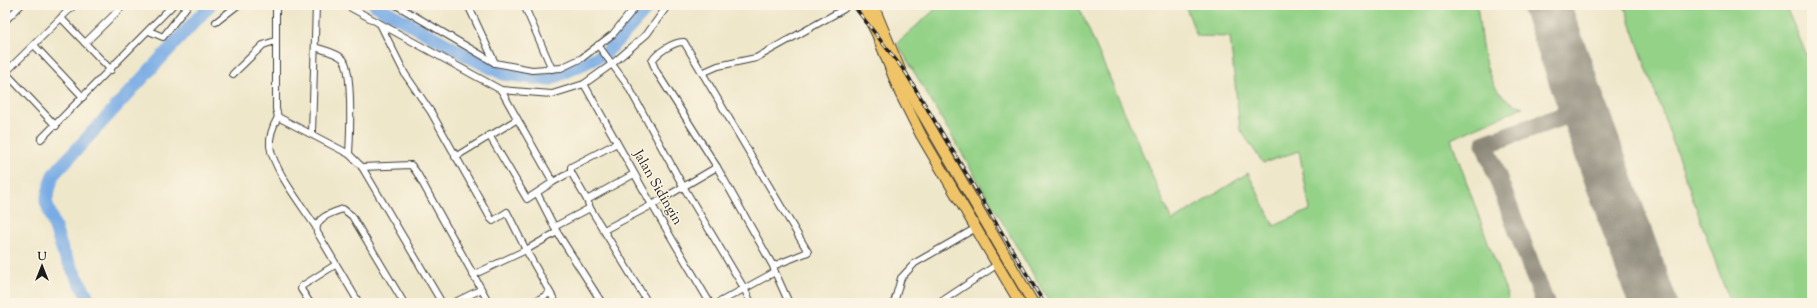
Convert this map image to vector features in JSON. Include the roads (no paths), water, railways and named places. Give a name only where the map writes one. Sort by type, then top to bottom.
[{"type":"highway","points":[[862,5],[904,91],[1033,303]]},
{"type":"highway","points":[[873,5],[921,136],[1020,303]]},
{"type":"street","points":[[5,21],[21,5]]},
{"type":"street","points":[[56,126],[5,72],[74,5]]},
{"type":"street","points":[[85,43],[124,5]]},
{"type":"street","points":[[41,139],[56,126],[173,5]]},
{"type":"street","points":[[149,31],[163,37],[185,7],[176,5]]},
{"type":"street","points":[[216,22],[238,5]]},
{"type":"street","points":[[276,5],[276,109],[278,117],[270,136],[270,147],[275,162],[316,226],[317,232],[360,303]]},
{"type":"street","points":[[312,134],[316,5]]},
{"type":"street","points":[[346,5],[501,90],[552,94],[584,84],[647,34],[668,5]]},
{"type":"street","points":[[396,5],[495,63],[532,70],[561,68],[571,64],[599,46],[613,34],[637,5]]},
{"type":"street","points":[[468,5],[495,63]]},
{"type":"street","points":[[524,5],[552,68]]},
{"type":"street","points":[[702,73],[718,66],[756,58],[844,9]]},
{"type":"street","points":[[61,18],[111,70]]},
{"type":"street","points":[[380,24],[405,74],[431,112],[491,219],[493,221],[507,212],[526,250],[556,303]]},
{"type":"street","points":[[233,74],[263,45],[275,41]]},
{"type":"street","points":[[718,303],[774,269],[808,252],[682,41],[656,55],[652,61],[656,71],[717,167],[774,269],[789,303]]},
{"type":"street","points":[[34,45],[83,97]]},
{"type":"street","points":[[599,46],[628,86],[683,186],[744,288],[751,303]]},
{"type":"street","points":[[315,47],[342,58],[346,67],[350,110],[350,154]]},
{"type":"street","name":"Jalan Sidingin","points":[[584,84],[634,174],[710,303]]},
{"type":"street","points":[[501,90],[516,120],[553,182]]},
{"type":"street","points":[[278,117],[350,154],[362,167],[442,303]]},
{"type":"street","points":[[455,156],[516,120]]},
{"type":"street","points":[[489,136],[527,199],[571,172]]},
{"type":"street","points":[[617,143],[574,165],[570,170],[590,208],[648,303]]},
{"type":"street","points":[[362,167],[411,165],[417,173],[480,290],[489,303]]},
{"type":"street","points":[[604,230],[652,205],[717,167]]},
{"type":"street","points":[[587,200],[634,174]]},
{"type":"street","points":[[537,193],[556,230],[602,303]]},
{"type":"street","points":[[473,275],[526,250],[590,208]]},
{"type":"street","points":[[316,226],[318,221],[333,212],[342,209],[349,212],[404,303]]},
{"type":"street","points":[[894,303],[900,278],[916,263],[976,228]]},
{"type":"street","points":[[939,303],[946,301],[998,264]]},
{"type":"street","points":[[310,303],[301,289],[302,286],[336,265]]},
{"type":"street","points":[[453,303],[480,290]]},
{"type":"street","points":[[532,303],[550,293]]},
{"type":"waterway","points":[[91,303],[63,252],[46,201],[53,175],[210,5]]},
{"type":"waterway","points":[[375,5],[503,74],[549,80],[606,53],[650,5]]},
{"type":"railway","points":[[853,5],[906,73],[1044,303]]}]
